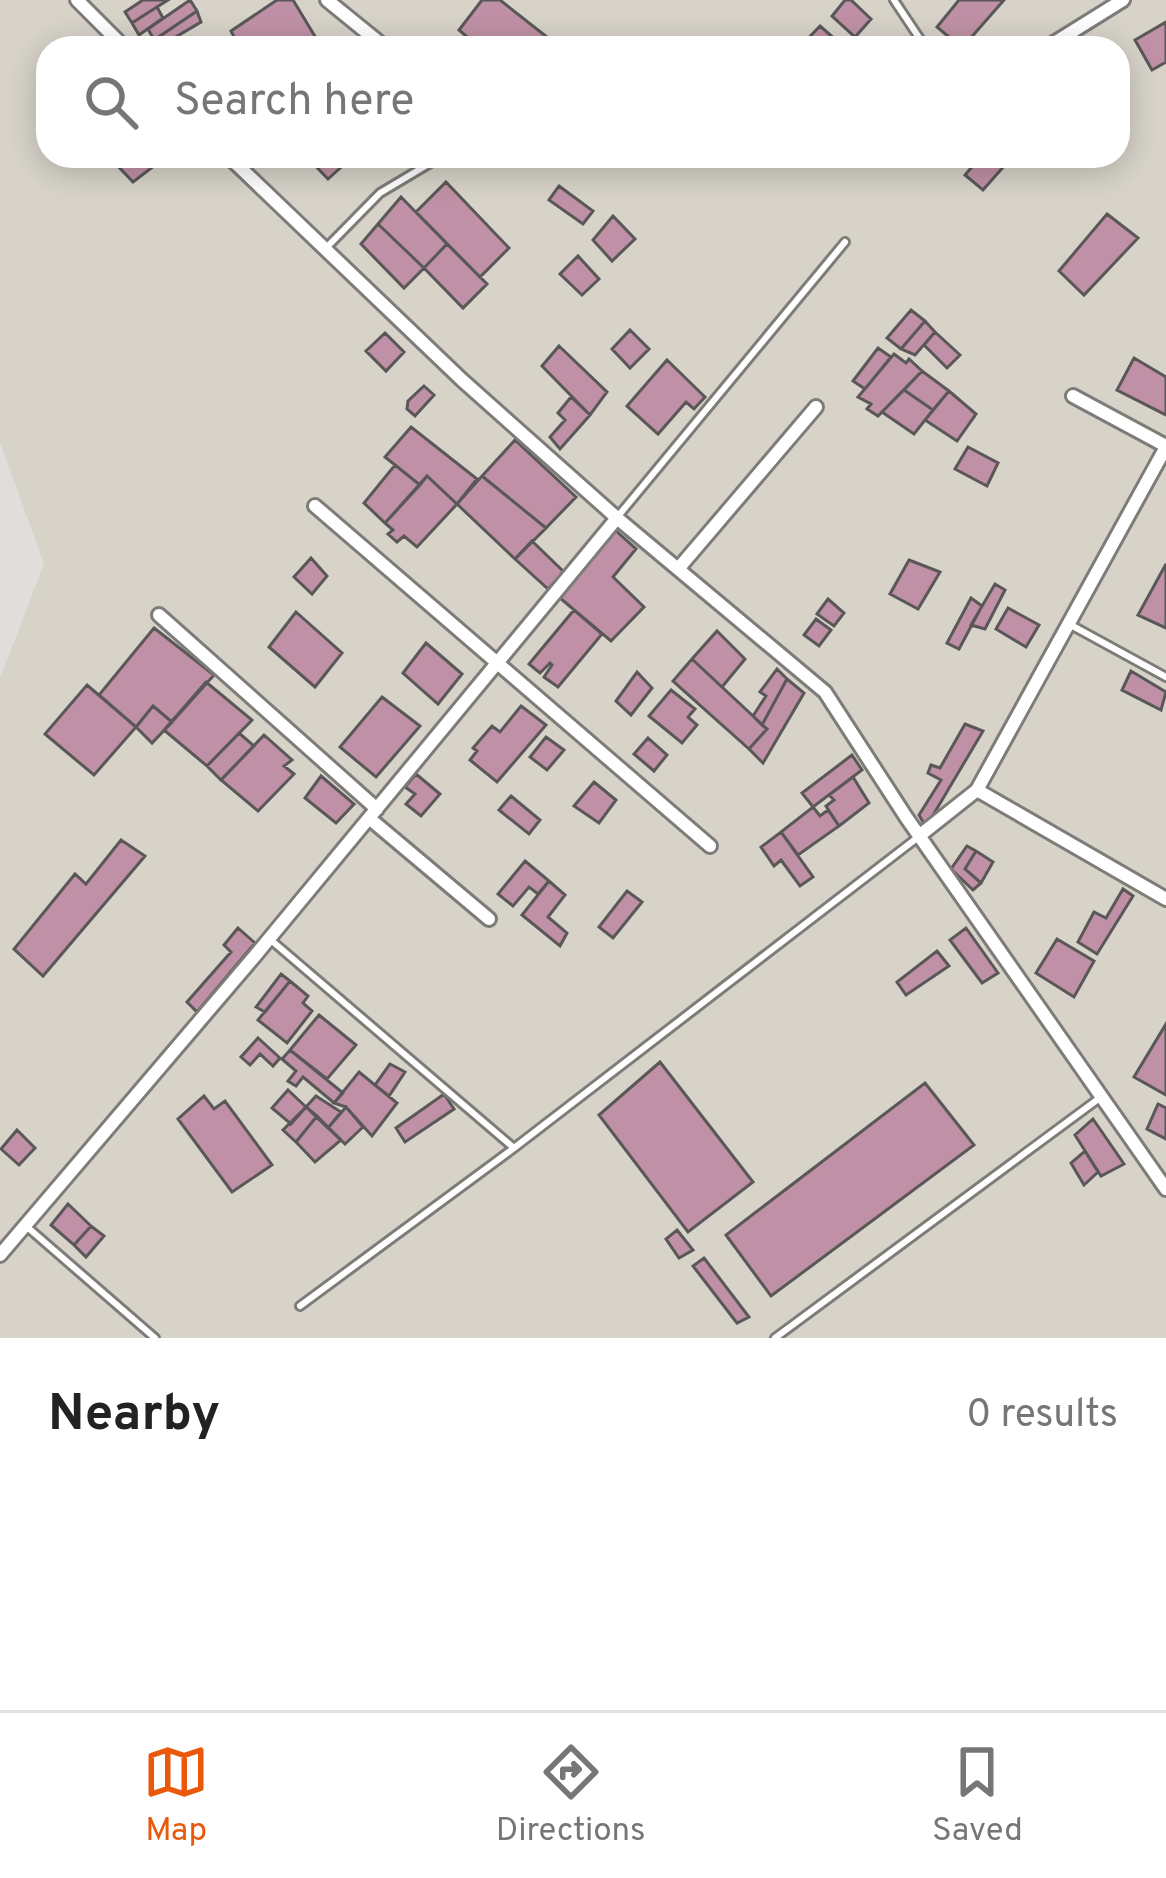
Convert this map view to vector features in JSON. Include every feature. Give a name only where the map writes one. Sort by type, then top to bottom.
[{"type":"street","points":[[77,0],[112,36]]},
{"type":"street","points":[[328,0],[372,36]]},
{"type":"street","points":[[1065,36],[1123,0]]},
{"type":"street","points":[[240,168],[616,518],[825,692],[1166,1189]]},
{"type":"street","points":[[920,836],[977,790],[1166,446],[1072,396]]},
{"type":"street","points":[[678,569],[816,407]]},
{"type":"street","points":[[315,506],[710,846]]},
{"type":"street","points":[[0,1256],[616,518]]},
{"type":"street","points":[[160,615],[489,920]]},
{"type":"street","points":[[977,790],[1166,899]]},
{"type":"lane","points":[[894,0],[918,36]]},
{"type":"lane","points":[[325,250],[380,193],[422,168]]},
{"type":"lane","points":[[616,518],[845,242]]},
{"type":"lane","points":[[1069,624],[1166,677]]},
{"type":"lane","points":[[300,1306],[920,836]]},
{"type":"lane","points":[[269,939],[514,1148]]},
{"type":"lane","points":[[775,1338],[1101,1096]]},
{"type":"lane","points":[[26,1226],[155,1338]]},
{"type":"shaded area","points":[[0,0],[1166,0],[1166,1338],[0,1338],[0,678],[44,564],[0,442]]},
{"type":"building","points":[[143,0],[168,0],[132,23],[125,12]]},
{"type":"building","points":[[190,0],[197,11],[160,36],[152,36],[148,29]]},
{"type":"building","points":[[277,0],[293,0],[315,36],[234,36],[231,31]]},
{"type":"building","points":[[482,0],[500,0],[546,36],[466,36],[459,30]]},
{"type":"building","points":[[845,0],[851,0],[871,19],[854,36],[832,16]]},
{"type":"building","points":[[959,0],[1004,0],[972,36],[948,36],[937,27]]},
{"type":"building","points":[[157,7],[163,18],[139,35],[132,23]]},
{"type":"building","points":[[197,11],[201,22],[177,36],[160,36]]},
{"type":"building","points":[[1166,22],[1166,62],[1152,70],[1135,40]]},
{"type":"building","points":[[820,26],[831,36],[810,36]]},
{"type":"building","points":[[120,168],[151,168],[133,182]]},
{"type":"building","points":[[317,168],[340,168],[328,179]]},
{"type":"building","points":[[971,168],[1002,168],[983,190],[965,175]]},
{"type":"building","points":[[446,182],[509,248],[480,277],[416,212]]},
{"type":"building","points":[[559,186],[593,211],[583,224],[549,200]]},
{"type":"building","points":[[401,197],[447,244],[424,268],[378,224]]},
{"type":"building","points":[[1107,214],[1138,238],[1084,295],[1059,271]]},
{"type":"building","points":[[613,216],[635,239],[612,261],[593,240]]},
{"type":"building","points":[[378,224],[424,268],[404,288],[361,244]]},
{"type":"building","points":[[447,244],[487,284],[463,308],[424,268]]},
{"type":"building","points":[[578,256],[599,279],[582,295],[560,274]]},
{"type":"building","points":[[911,310],[925,321],[901,349],[887,338]]},
{"type":"building","points":[[925,321],[935,332],[915,355],[901,349]]},
{"type":"building","points":[[630,330],[649,349],[630,368],[612,349]]},
{"type":"building","points":[[935,332],[960,355],[947,368],[924,345]]},
{"type":"building","points":[[385,333],[404,352],[386,371],[366,351]]},
{"type":"building","points":[[559,346],[607,392],[590,415],[542,366]]},
{"type":"building","points":[[878,348],[891,357],[865,389],[853,381]]},
{"type":"building","points":[[894,354],[922,371],[878,416],[867,409],[871,404],[858,397]]},
{"type":"building","points":[[1134,358],[1166,377],[1166,415],[1117,390]]},
{"type":"building","points":[[667,360],[705,397],[694,409],[686,402],[658,434],[627,406]]},
{"type":"building","points":[[922,371],[949,391],[933,410],[904,390]]},
{"type":"building","points":[[424,386],[434,395],[415,416],[407,409],[408,401]]},
{"type":"building","points":[[904,390],[933,410],[914,434],[882,412]]},
{"type":"building","points":[[949,391],[976,414],[957,441],[925,420]]},
{"type":"building","points":[[571,397],[590,415],[560,449],[550,437],[565,420],[558,413]]},
{"type":"building","points":[[411,427],[477,479],[457,504],[427,476],[420,485],[385,457]]},
{"type":"building","points":[[515,440],[576,497],[546,528],[482,476]]},
{"type":"building","points":[[968,447],[998,463],[987,486],[955,469]]},
{"type":"building","points":[[395,465],[420,485],[385,523],[364,503]]},
{"type":"building","points":[[427,476],[457,504],[417,547],[404,536],[397,542],[385,523]]},
{"type":"building","points":[[482,476],[546,528],[515,559],[457,504]]},
{"type":"building","points":[[615,530],[636,549],[613,577],[644,607],[611,641],[560,598]]},
{"type":"building","points":[[532,541],[564,572],[548,589],[515,559]]},
{"type":"building","points":[[311,558],[327,576],[312,594],[294,577]]},
{"type":"building","points":[[909,560],[940,572],[918,609],[890,594]]},
{"type":"building","points":[[1166,564],[1166,628],[1138,615]]},
{"type":"building","points":[[995,584],[1005,590],[985,629],[971,625]]},
{"type":"building","points":[[971,598],[982,606],[959,649],[947,643]]},
{"type":"building","points":[[828,599],[844,613],[834,626],[817,614]]},
{"type":"building","points":[[1008,608],[1039,625],[1026,647],[996,629]]},
{"type":"building","points":[[574,610],[602,634],[558,687],[544,677],[550,663],[540,673],[529,664]]},
{"type":"building","points":[[296,612],[342,653],[315,687],[269,647]]},
{"type":"building","points":[[816,619],[831,630],[819,646],[804,635]]},
{"type":"building","points":[[154,628],[214,675],[172,722],[153,706],[136,727],[99,695]]},
{"type":"building","points":[[717,631],[745,659],[722,687],[692,659]]},
{"type":"building","points":[[426,643],[462,674],[438,704],[403,673]]},
{"type":"building","points":[[692,659],[767,729],[749,749],[673,681]]},
{"type":"building","points":[[777,669],[787,679],[762,725],[753,716],[766,696],[760,692]]},
{"type":"building","points":[[1131,671],[1166,692],[1161,710],[1122,690]]},
{"type":"building","points":[[637,672],[652,688],[631,715],[616,701]]},
{"type":"building","points":[[787,679],[804,693],[763,763],[749,749],[767,729],[762,725]]},
{"type":"building","points":[[206,682],[252,720],[207,766],[164,730]]},
{"type":"building","points":[[87,685],[136,727],[94,775],[45,734]]},
{"type":"building","points":[[671,690],[695,709],[688,717],[697,725],[682,743],[649,716]]},
{"type":"building","points":[[382,697],[420,726],[376,777],[340,747]]},
{"type":"building","points":[[153,706],[172,722],[152,743],[136,727]]},
{"type":"building","points":[[521,706],[546,725],[497,782],[470,760],[477,751],[473,748],[492,726],[500,732]]},
{"type":"building","points":[[965,724],[983,731],[926,827],[919,815],[941,780],[928,773],[931,765],[940,768]]},
{"type":"building","points":[[239,733],[254,746],[221,780],[207,766]]},
{"type":"building","points":[[264,735],[292,760],[284,766],[294,774],[258,811],[221,780]]},
{"type":"building","points":[[546,737],[564,750],[547,770],[530,757]]},
{"type":"building","points":[[648,738],[667,755],[654,771],[634,754]]},
{"type":"building","points":[[852,755],[862,770],[813,807],[802,793]]},
{"type":"building","points":[[416,774],[440,794],[421,816],[406,804],[415,794],[405,787]]},
{"type":"building","points":[[321,776],[354,804],[336,823],[305,798]]},
{"type":"building","points":[[853,777],[869,803],[839,826],[826,806],[834,800],[829,795]]},
{"type":"building","points":[[594,782],[616,800],[599,823],[574,806]]},
{"type":"building","points":[[511,796],[540,820],[529,834],[499,810]]},
{"type":"building","points":[[813,807],[820,816],[828,810],[839,826],[798,855],[781,832]]},
{"type":"building","points":[[781,832],[813,877],[800,886],[781,860],[774,866],[761,847]]},
{"type":"building","points":[[121,840],[145,856],[43,976],[14,949],[75,874],[86,884]]},
{"type":"building","points":[[967,846],[976,851],[965,869],[981,883],[973,890],[951,869]]},
{"type":"building","points":[[976,851],[993,862],[981,883],[965,869]]},
{"type":"building","points":[[525,861],[549,881],[538,894],[529,887],[513,906],[498,894]]},
{"type":"building","points":[[549,881],[565,895],[548,917],[567,933],[560,946],[522,915]]},
{"type":"building","points":[[1123,889],[1133,896],[1097,954],[1078,942],[1094,912],[1106,918]]},
{"type":"building","points":[[627,891],[642,902],[613,938],[599,927]]},
{"type":"building","points":[[238,928],[255,943],[197,1012],[187,1002],[231,952],[224,945]]},
{"type":"building","points":[[966,928],[998,973],[982,983],[950,940]]},
{"type":"building","points":[[1057,939],[1094,961],[1074,997],[1036,973]]},
{"type":"building","points":[[937,951],[949,966],[906,995],[897,982]]},
{"type":"building","points":[[281,974],[290,981],[265,1012],[256,1007]]},
{"type":"building","points":[[290,981],[308,996],[303,1003],[312,1011],[287,1043],[258,1020]]},
{"type":"building","points":[[319,1015],[356,1045],[327,1079],[290,1050]]},
{"type":"building","points":[[1166,1024],[1166,1095],[1134,1077]]},
{"type":"building","points":[[258,1038],[280,1058],[273,1066],[260,1054],[250,1065],[241,1057]]},
{"type":"building","points":[[290,1050],[343,1093],[334,1103],[303,1077],[296,1086],[288,1081],[296,1071],[282,1059]]},
{"type":"building","points":[[660,1062],[753,1182],[688,1232],[599,1115]]},
{"type":"building","points":[[390,1064],[405,1072],[389,1096],[375,1085]]},
{"type":"building","points":[[359,1072],[397,1103],[372,1136],[346,1107],[334,1103]]},
{"type":"building","points":[[925,1083],[974,1145],[771,1296],[726,1235]]},
{"type":"building","points":[[288,1090],[306,1107],[291,1124],[272,1108]]},
{"type":"building","points":[[444,1094],[454,1109],[405,1142],[396,1128]]},
{"type":"building","points":[[204,1096],[214,1109],[225,1101],[272,1165],[232,1192],[178,1119]]},
{"type":"building","points":[[316,1096],[341,1112],[328,1128],[306,1107]]},
{"type":"building","points":[[1158,1104],[1166,1108],[1166,1139],[1147,1129]]},
{"type":"building","points":[[306,1107],[317,1116],[296,1142],[283,1130]]},
{"type":"building","points":[[346,1107],[363,1127],[345,1144],[328,1128]]},
{"type":"building","points":[[317,1116],[341,1140],[315,1162],[296,1142]]},
{"type":"building","points":[[1093,1119],[1124,1164],[1101,1176],[1075,1135]]},
{"type":"building","points":[[17,1130],[35,1148],[19,1165],[1,1149]]},
{"type":"building","points":[[1085,1151],[1098,1172],[1084,1185],[1071,1163]]},
{"type":"building","points":[[68,1204],[91,1226],[74,1245],[51,1225]]},
{"type":"building","points":[[91,1226],[104,1236],[86,1257],[74,1245]]},
{"type":"building","points":[[677,1230],[693,1250],[679,1258],[666,1239]]},
{"type":"building","points":[[704,1258],[749,1317],[737,1323],[693,1266]]}]
